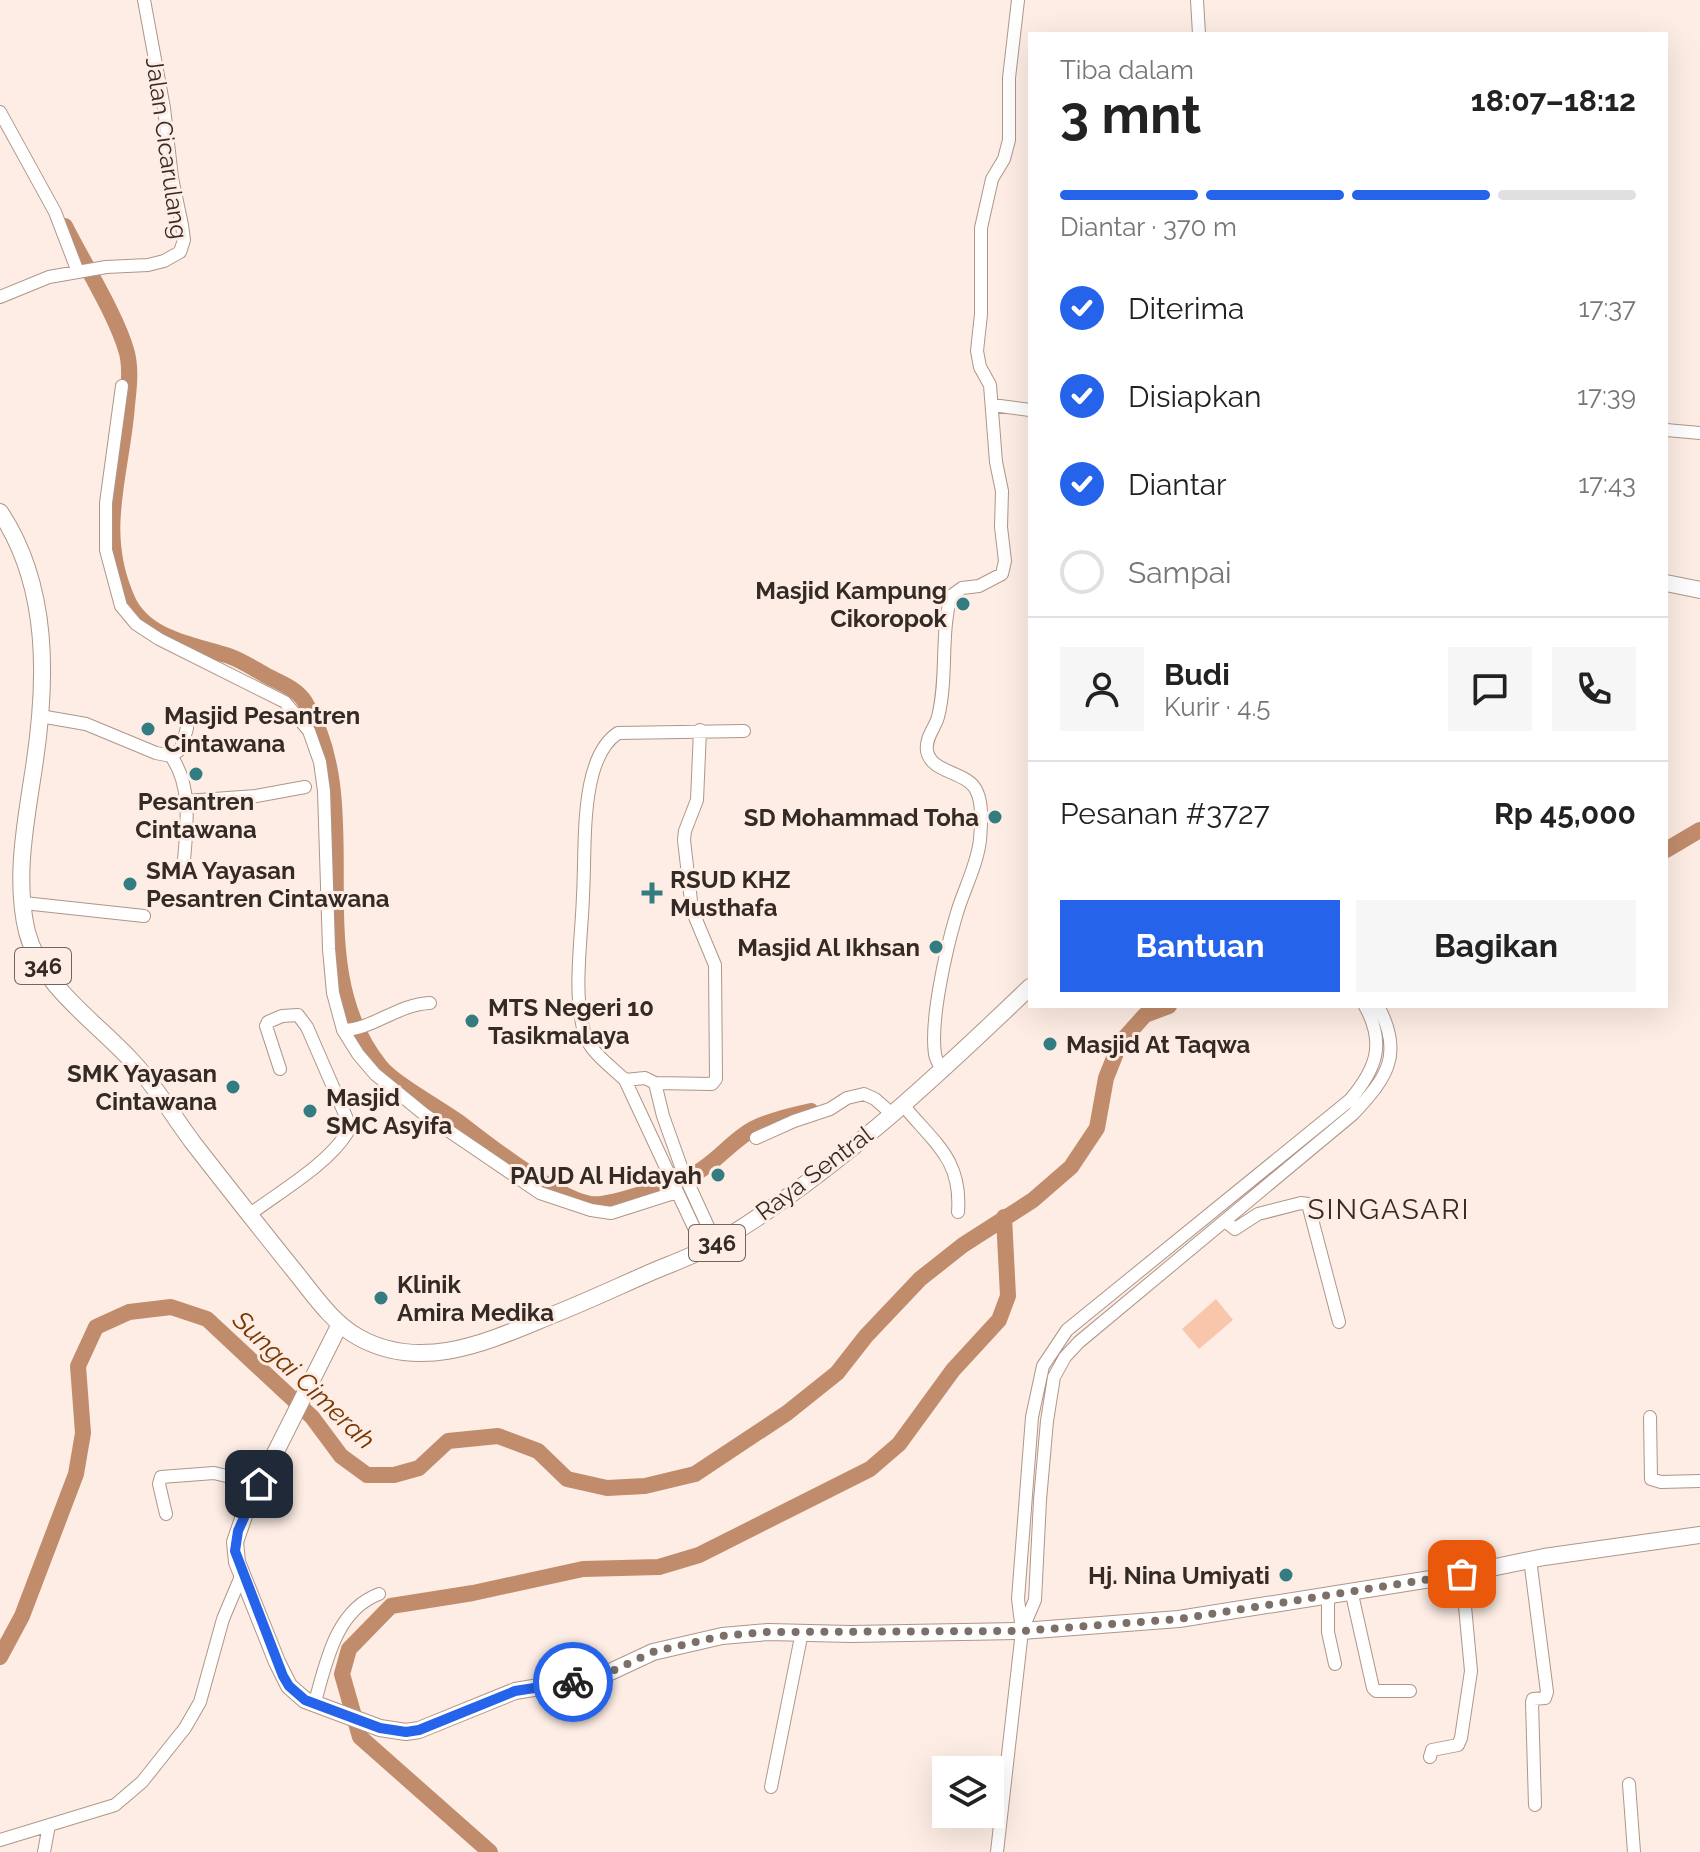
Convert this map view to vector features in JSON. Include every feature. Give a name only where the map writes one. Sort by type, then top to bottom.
[{"type":"main road","name":"346","points":[[0,512],[19,547],[36,605],[43,661],[40,716],[23,845],[28,933],[52,980],[135,1064],[249,1215],[340,1324]]},
{"type":"main road","points":[[1668,583],[1700,590]]},
{"type":"main road","name":"Raya Sentral","points":[[340,1324],[360,1337],[401,1353],[452,1351],[576,1306],[710,1247],[803,1186],[897,1110],[943,1071],[1028,989]]},
{"type":"main road","points":[[340,1324],[259,1484],[235,1542],[242,1574],[283,1676],[297,1694],[394,1731],[419,1730],[515,1691],[608,1673],[653,1652],[751,1633],[1022,1631],[1179,1619],[1462,1574],[1530,1559],[1700,1535]]},
{"type":"street","name":"Jalan Cicarulang","points":[[0,297],[49,277],[164,261],[180,252],[184,240],[144,0]]},
{"type":"street","points":[[943,1071],[935,1056],[940,989],[956,914],[979,847],[981,828],[978,794],[974,786],[933,762],[927,752],[927,743],[938,717],[946,612],[951,596],[962,588],[979,586],[1002,574],[1005,565],[1002,491],[996,462],[990,385],[980,367],[977,351],[981,314],[980,241],[987,195],[1008,146],[1009,78],[1018,0]]},
{"type":"street","points":[[1197,0],[1199,32]]},
{"type":"street","points":[[0,112],[55,212],[81,272]]},
{"type":"street","points":[[122,386],[106,503],[106,550],[121,606],[136,624],[159,639],[285,702],[309,731],[320,762],[324,791],[333,993],[354,1028],[375,1074],[424,1114],[540,1193],[591,1210],[611,1213],[674,1186]]},
{"type":"street","points":[[992,405],[1028,410]]},
{"type":"street","points":[[1668,430],[1700,433]]},
{"type":"street","points":[[40,716],[86,724],[156,753],[171,756],[181,749],[187,728]]},
{"type":"street","points":[[625,1080],[645,1078],[655,1083],[712,1084],[716,1079],[715,965],[692,910],[684,840],[697,800],[700,730]]},
{"type":"street","points":[[710,1247],[674,1186],[625,1080],[587,1041],[582,1026],[580,996],[590,786],[597,760],[607,740],[618,733],[744,731]]},
{"type":"street","points":[[171,756],[182,777],[186,801],[184,860]]},
{"type":"street","points":[[186,801],[256,796],[305,787]]},
{"type":"street","points":[[24,903],[144,916]]},
{"type":"street","points":[[354,1028],[404,1007],[430,1003]]},
{"type":"street","points":[[1022,1631],[1035,1600],[1047,1421],[1054,1377],[1065,1357],[1225,1221],[1350,1100],[1367,1080],[1375,1060],[1375,1025],[1366,1008]]},
{"type":"street","points":[[997,1852],[1022,1631],[1018,1599],[1036,1388],[1049,1356],[1067,1330],[1180,1238],[1353,1114],[1377,1088],[1391,1057],[1387,1022],[1379,1008]]},
{"type":"street","points":[[249,1215],[310,1170],[347,1133],[347,1119],[307,1027],[298,1015],[282,1016],[266,1026],[280,1069]]},
{"type":"street","points":[[655,1083],[663,1116],[710,1247]]},
{"type":"street","points":[[756,1138],[830,1109],[847,1098],[864,1094],[897,1110],[949,1161],[959,1191],[958,1212]]},
{"type":"street","points":[[644,1123],[663,1116]]},
{"type":"street","points":[[1225,1221],[1235,1229],[1258,1214],[1308,1204],[1339,1322]]},
{"type":"street","points":[[1180,1238],[1189,1250]]},
{"type":"street","points":[[1650,1417],[1651,1479],[1661,1482],[1700,1481]]},
{"type":"street","points":[[166,1514],[159,1484],[161,1477],[214,1473],[259,1484]]},
{"type":"street","points":[[1025,1498],[1040,1500]]},
{"type":"street","points":[[1530,1559],[1547,1692],[1545,1698],[1533,1699],[1532,1702],[1535,1805]]},
{"type":"street","points":[[0,1840],[115,1805],[142,1782],[171,1748],[200,1702],[223,1619],[242,1574]]},
{"type":"street","points":[[1430,1757],[1432,1750],[1452,1748],[1458,1745],[1461,1738],[1471,1671],[1462,1574]]},
{"type":"street","points":[[1351,1590],[1373,1688],[1376,1691],[1410,1691]]},
{"type":"street","points":[[320,1704],[325,1668],[344,1622],[363,1600],[379,1594]]},
{"type":"street","points":[[1328,1594],[1328,1632],[1335,1664]]},
{"type":"street","points":[[771,1787],[802,1632]]},
{"type":"street","points":[[1629,1784],[1634,1852]]},
{"type":"street","points":[[44,1852],[49,1825]]},
{"type":"shaded area","points":[[1216,1299],[1233,1320],[1199,1349],[1182,1329]]},
{"type":"waterway","points":[[65,226],[116,323],[128,359],[128,392],[112,527],[119,576],[128,601],[136,614],[159,632],[239,660],[298,693],[305,702],[324,745],[333,790],[337,933],[342,980],[355,1025],[380,1066],[396,1081],[525,1171],[561,1193],[590,1204],[627,1198],[687,1177],[704,1168],[755,1128],[811,1111]]},
{"type":"waterway","name":"Sungai Cimerah","points":[[1668,849],[1700,830]]},
{"type":"waterway","name":"Sungai Cimerah","points":[[0,1657],[22,1616],[76,1474],[83,1433],[78,1366],[96,1327],[129,1312],[171,1307],[207,1319],[312,1417],[341,1456],[367,1475],[394,1475],[419,1468],[448,1441],[498,1436],[538,1451],[567,1479],[607,1488],[645,1486],[695,1474],[787,1413],[837,1373],[866,1336],[920,1279],[963,1245],[1033,1200],[1071,1167],[1097,1128],[1106,1078],[1120,1043],[1145,1015],[1164,1008]]},
{"type":"waterway","points":[[490,1852],[360,1737],[342,1674],[349,1649],[391,1606],[473,1593],[583,1569],[659,1567],[699,1555],[870,1469],[899,1444],[953,1370],[999,1320],[1008,1296],[1004,1217]]},
{"type":"way so far","points":[[573,1682],[608,1673],[653,1652],[722,1636],[768,1632],[1022,1631],[1179,1619],[1462,1574]]},
{"type":"place","name":"Masjid Kampung Cikoropok","points":[[963,604]]},
{"type":"place","name":"Masjid Pesantren Cintawana","points":[[148,729]]},
{"type":"place","name":"Pesantren Cintawana","points":[[196,774]]},
{"type":"place","name":"SD Mohammad Toha","points":[[995,817]]},
{"type":"place","name":"SMA Yayasan Pesantren Cintawana","points":[[130,884]]},
{"type":"place","name":"RSUD KHZ Musthafa","points":[[652,893]]},
{"type":"place","name":"Masjid Al Ikhsan","points":[[936,947]]},
{"type":"place","name":"MTS Negeri 10 Tasikmalaya","points":[[472,1021]]},
{"type":"place","name":"Masjid At Taqwa","points":[[1050,1044]]},
{"type":"place","name":"SMK Yayasan Cintawana","points":[[233,1087]]},
{"type":"place","name":"Masjid SMC Asyifa","points":[[310,1111]]},
{"type":"place","name":"PAUD Al Hidayah","points":[[718,1175]]},
{"type":"place","name":"Klinik Amira Medika","points":[[381,1298]]},
{"type":"place","name":"Hj. Nina Umiyati","points":[[1286,1575]]},
{"type":"district","name":"SINGASARI","points":[[1389,1209]]},
{"type":"route","points":[[259,1484],[238,1531],[235,1542],[237,1562],[283,1676],[305,1700],[380,1728],[406,1732],[419,1730],[515,1691],[573,1682]]}]
